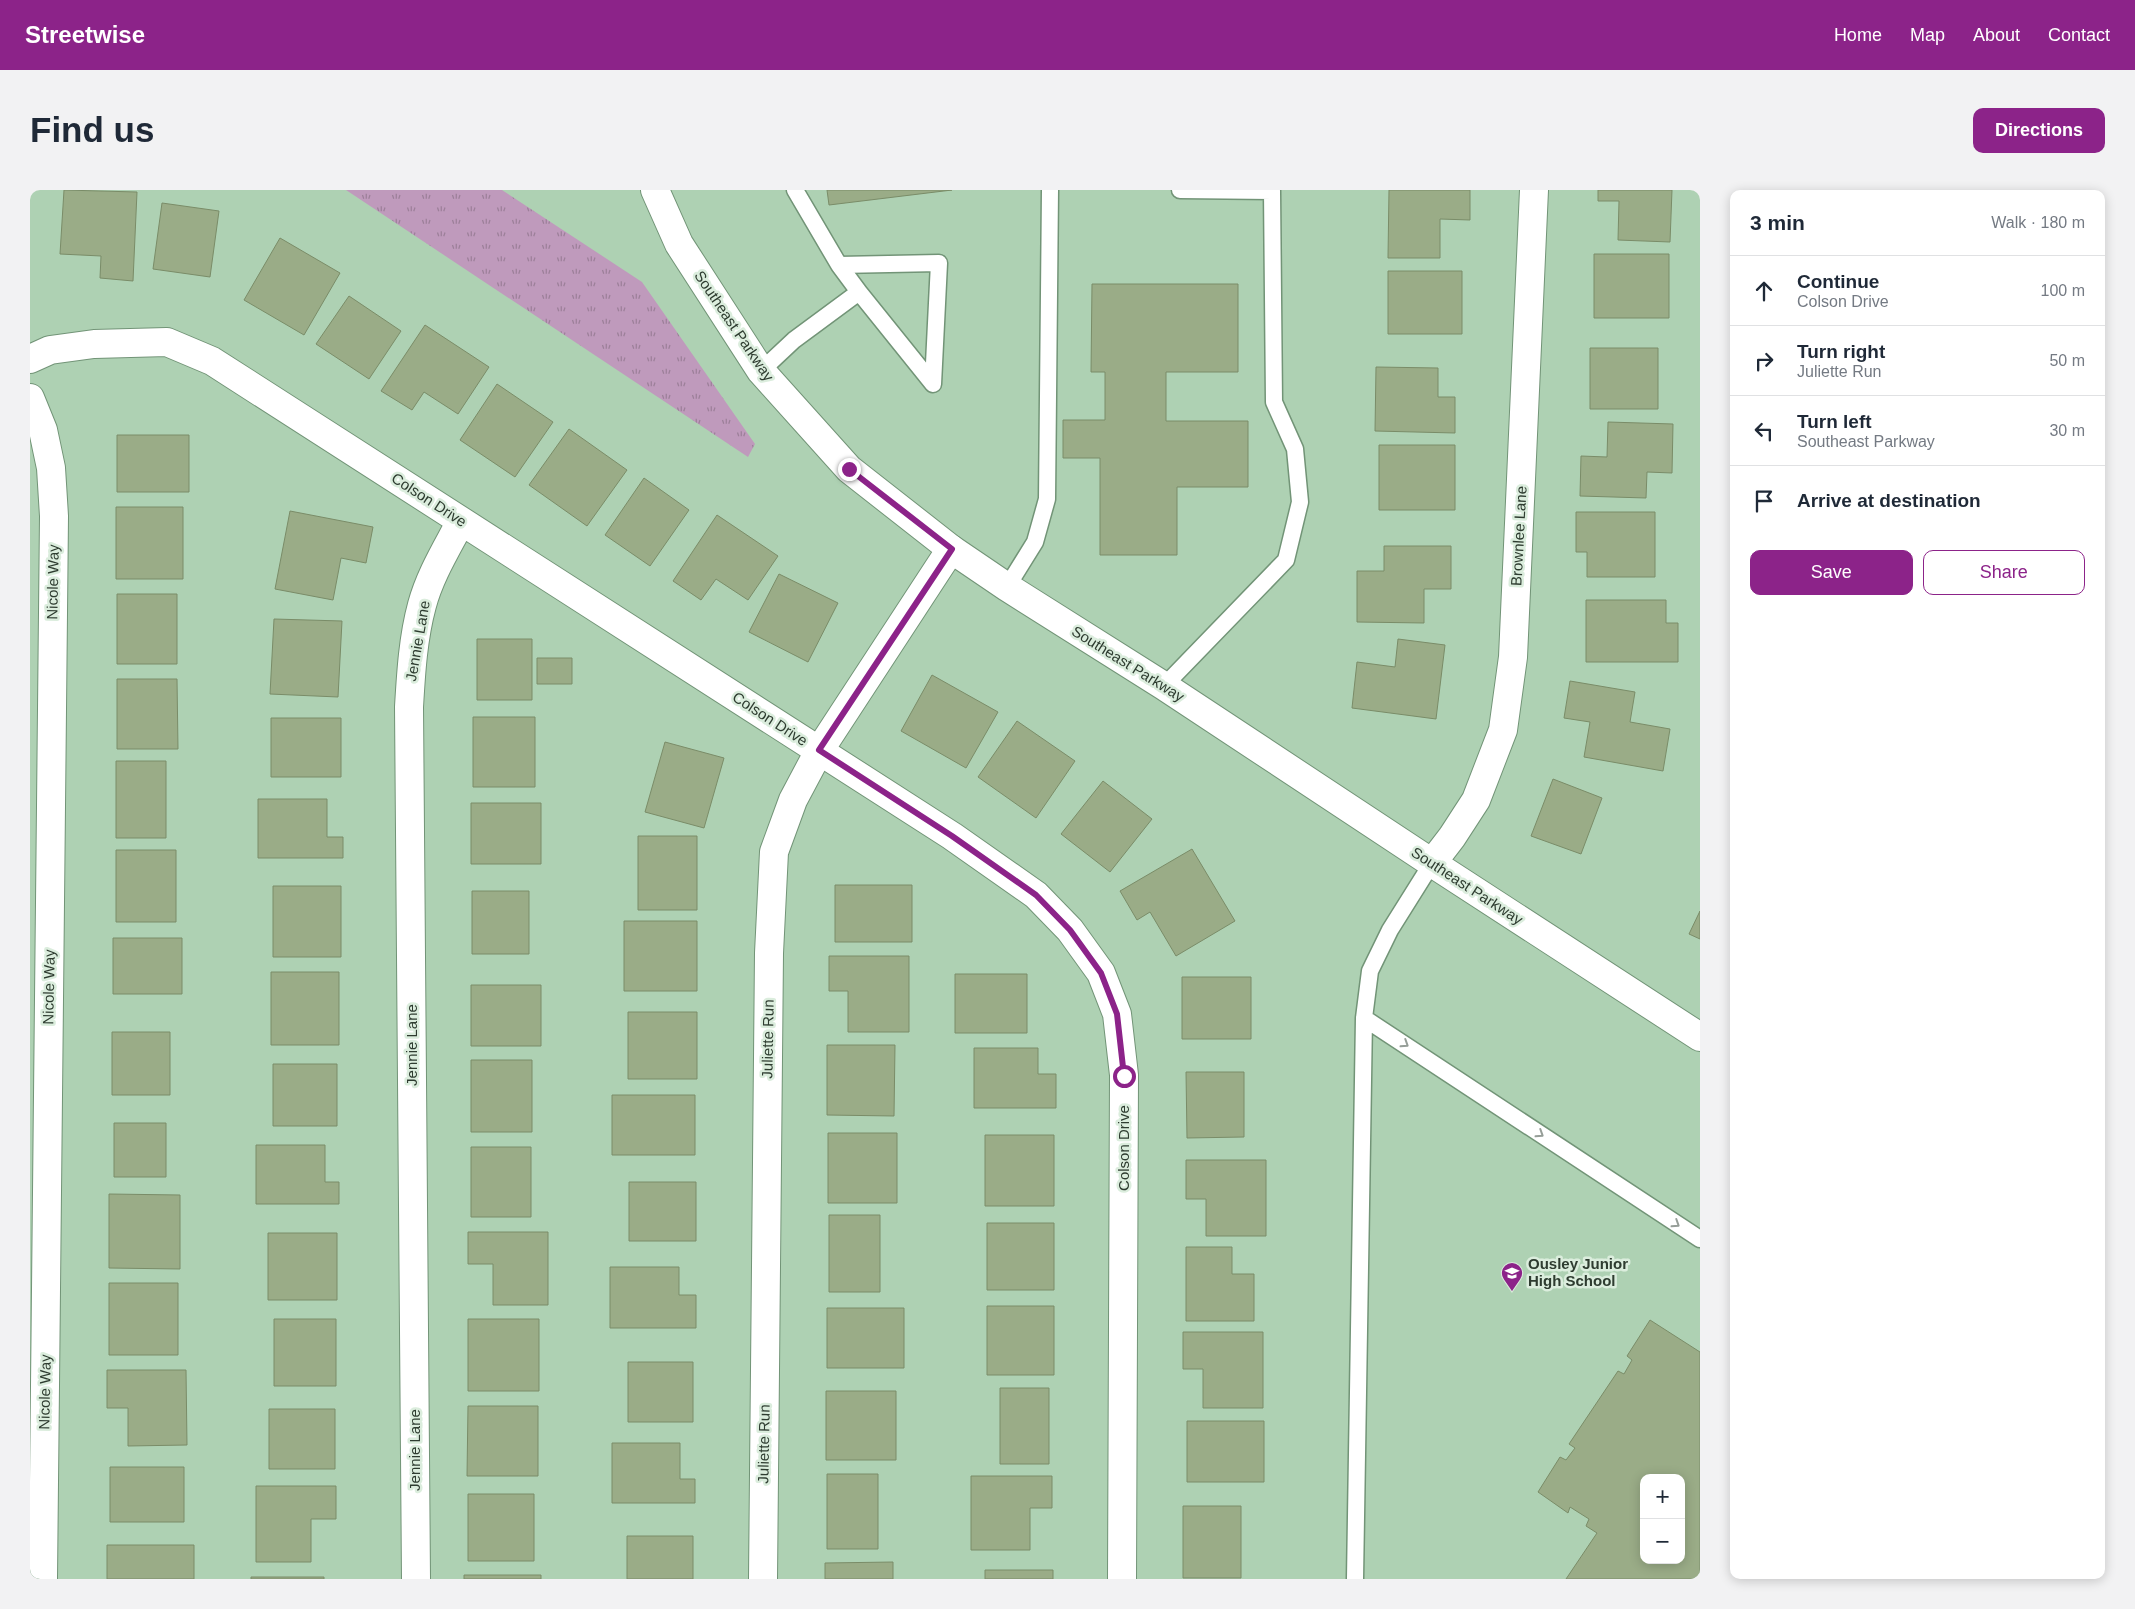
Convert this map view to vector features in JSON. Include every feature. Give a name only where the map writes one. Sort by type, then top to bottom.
[{"type":"street","name":"Southeast Parkway","points":[[655,190],[679,244],[761,371],[849,469],[952,549],[1007,587],[1164,686],[1700,1037]]},
{"type":"street","name":"Brownlee Lane","points":[[1432,863],[1452,837],[1476,800],[1503,730],[1513,657],[1534,190]]},
{"type":"street","name":"Colson Drive","points":[[30,359],[50,350],[94,344],[167,342],[212,361],[952,836],[1036,895],[1070,930],[1101,973],[1117,1014],[1124,1076],[1122,1579]]},
{"type":"street","name":"Nicole Way","points":[[30,398],[43,430],[51,468],[54,516],[43,1579]]},
{"type":"street","name":"Jennie Lane","points":[[416,1579],[409,707],[412,660],[422,604],[434,572],[461,521]]},
{"type":"street","name":"Juliette Run","points":[[763,1579],[769,953],[774,852],[793,800],[819,750],[952,549]]},
{"type":"lane","points":[[795,190],[839,265],[933,384],[939,263],[839,265]]},
{"type":"lane","points":[[1007,587],[1035,542],[1047,499],[1050,190]]},
{"type":"lane","points":[[1164,686],[1286,560],[1300,502],[1295,449],[1274,402],[1272,191],[1180,190]]},
{"type":"lane","points":[[761,371],[794,340],[859,292]]},
{"type":"lane","points":[[1355,1579],[1364,1018],[1370,971],[1390,930],[1432,863]]},
{"type":"lane","points":[[1364,1018],[1700,1239]]},
{"type":"green space","points":[[346,190],[502,190],[642,282],[755,444],[748,457]]},
{"type":"building","points":[[64,190],[137,192],[133,281],[100,278],[101,256],[60,254]]},
{"type":"building","points":[[827,190],[952,190],[829,205]]},
{"type":"building","points":[[1389,190],[1470,190],[1470,220],[1440,219],[1440,258],[1388,258]]},
{"type":"building","points":[[1598,190],[1672,190],[1670,242],[1618,240],[1619,201],[1598,201]]},
{"type":"building","points":[[162,203],[219,211],[210,277],[153,269]]},
{"type":"building","points":[[280,238],[340,273],[304,335],[244,300]]},
{"type":"building","points":[[1594,254],[1669,254],[1669,318],[1594,318]]},
{"type":"building","points":[[1388,271],[1462,271],[1462,334],[1388,334]]},
{"type":"building","points":[[1092,284],[1238,284],[1238,372],[1166,372],[1166,421],[1248,421],[1248,487],[1177,487],[1177,555],[1100,555],[1100,458],[1063,458],[1063,420],[1105,420],[1105,372],[1091,372]]},
{"type":"building","points":[[349,296],[401,331],[369,379],[316,344]]},
{"type":"building","points":[[425,325],[489,367],[458,414],[424,392],[412,410],[381,391]]},
{"type":"building","points":[[1590,348],[1658,348],[1658,409],[1590,409]]},
{"type":"building","points":[[1376,367],[1438,368],[1438,397],[1455,397],[1455,433],[1375,431]]},
{"type":"building","points":[[497,384],[553,422],[515,477],[460,440]]},
{"type":"building","points":[[1608,422],[1673,424],[1672,473],[1647,472],[1646,498],[1580,496],[1581,456],[1607,457]]},
{"type":"building","points":[[569,429],[627,470],[587,526],[529,485]]},
{"type":"building","points":[[117,435],[189,435],[189,492],[117,492]]},
{"type":"building","points":[[1379,445],[1455,445],[1455,510],[1379,510]]},
{"type":"building","points":[[644,478],[689,510],[650,566],[605,535]]},
{"type":"building","points":[[116,507],[183,507],[183,579],[116,579]]},
{"type":"building","points":[[290,511],[373,527],[366,563],[341,558],[333,600],[275,589]]},
{"type":"building","points":[[1576,512],[1655,512],[1655,577],[1587,577],[1587,552],[1576,552]]},
{"type":"building","points":[[717,515],[778,556],[748,600],[716,579],[701,600],[673,581]]},
{"type":"building","points":[[1384,546],[1451,546],[1451,589],[1424,589],[1424,623],[1357,622],[1357,571],[1384,571]]},
{"type":"building","points":[[779,574],[838,603],[808,662],[749,632]]},
{"type":"building","points":[[117,594],[177,594],[177,664],[117,664]]},
{"type":"building","points":[[1586,600],[1666,600],[1666,623],[1678,623],[1678,662],[1586,662]]},
{"type":"building","points":[[274,619],[342,621],[338,697],[270,694]]},
{"type":"building","points":[[477,639],[532,639],[532,700],[477,700]]},
{"type":"building","points":[[1398,639],[1445,645],[1436,719],[1352,708],[1357,662],[1395,667]]},
{"type":"building","points":[[537,658],[572,658],[572,684],[537,684]]},
{"type":"building","points":[[932,675],[998,712],[966,768],[901,731]]},
{"type":"building","points":[[117,679],[177,679],[178,749],[117,749]]},
{"type":"building","points":[[1570,681],[1635,692],[1630,722],[1670,729],[1663,771],[1584,757],[1590,722],[1564,718]]},
{"type":"building","points":[[473,717],[535,717],[535,787],[473,787]]},
{"type":"building","points":[[271,718],[341,718],[341,777],[271,777]]},
{"type":"building","points":[[1017,721],[1075,761],[1036,818],[978,777]]},
{"type":"building","points":[[665,742],[724,758],[704,828],[645,812]]},
{"type":"building","points":[[116,761],[166,761],[166,838],[116,838]]},
{"type":"building","points":[[1553,779],[1602,798],[1581,854],[1531,836]]},
{"type":"building","points":[[1103,781],[1152,819],[1110,872],[1061,834]]},
{"type":"building","points":[[258,799],[327,799],[327,837],[343,837],[343,858],[258,858]]},
{"type":"building","points":[[471,803],[541,803],[541,864],[471,864]]},
{"type":"building","points":[[638,836],[697,836],[697,910],[638,910]]},
{"type":"building","points":[[1192,849],[1235,921],[1176,956],[1150,912],[1137,920],[1120,891]]},
{"type":"building","points":[[116,850],[176,850],[176,922],[116,922]]},
{"type":"building","points":[[835,885],[912,885],[912,942],[835,942]]},
{"type":"building","points":[[273,886],[341,886],[341,957],[273,957]]},
{"type":"building","points":[[472,891],[529,891],[529,954],[472,954]]},
{"type":"building","points":[[1700,911],[1700,939],[1689,934]]},
{"type":"building","points":[[624,921],[697,921],[697,991],[624,991]]},
{"type":"building","points":[[113,938],[182,938],[182,994],[113,994]]},
{"type":"building","points":[[829,956],[909,956],[909,1032],[848,1032],[848,991],[829,991]]},
{"type":"building","points":[[271,972],[339,972],[339,1045],[271,1045]]},
{"type":"building","points":[[955,974],[1027,974],[1027,1033],[955,1033]]},
{"type":"building","points":[[1182,977],[1251,977],[1251,1039],[1182,1039]]},
{"type":"building","points":[[471,985],[541,985],[541,1046],[471,1046]]},
{"type":"building","points":[[628,1012],[697,1012],[697,1079],[628,1079]]},
{"type":"building","points":[[112,1032],[170,1032],[170,1095],[112,1095]]},
{"type":"building","points":[[827,1045],[895,1045],[894,1116],[827,1115]]},
{"type":"building","points":[[974,1048],[1038,1048],[1038,1074],[1056,1074],[1056,1108],[974,1108]]},
{"type":"building","points":[[471,1060],[532,1060],[532,1132],[471,1132]]},
{"type":"building","points":[[273,1064],[337,1064],[337,1126],[273,1126]]},
{"type":"building","points":[[1186,1072],[1244,1072],[1244,1137],[1187,1138]]},
{"type":"building","points":[[612,1095],[695,1095],[695,1155],[612,1155]]},
{"type":"building","points":[[114,1123],[166,1123],[166,1177],[114,1177]]},
{"type":"building","points":[[828,1133],[897,1133],[897,1203],[828,1203]]},
{"type":"building","points":[[985,1135],[1054,1135],[1054,1206],[985,1206]]},
{"type":"building","points":[[256,1145],[325,1145],[325,1182],[339,1182],[339,1204],[256,1204]]},
{"type":"building","points":[[471,1147],[531,1147],[531,1217],[471,1217]]},
{"type":"building","points":[[1186,1160],[1266,1160],[1266,1236],[1206,1236],[1206,1199],[1186,1199]]},
{"type":"building","points":[[629,1182],[696,1182],[696,1241],[629,1241]]},
{"type":"building","points":[[109,1194],[180,1195],[180,1269],[109,1268]]},
{"type":"building","points":[[829,1215],[880,1215],[880,1292],[829,1292]]},
{"type":"building","points":[[987,1223],[1054,1223],[1054,1290],[987,1290]]},
{"type":"building","points":[[468,1232],[548,1232],[548,1305],[493,1305],[493,1264],[468,1264]]},
{"type":"building","points":[[268,1233],[337,1233],[337,1300],[268,1300]]},
{"type":"building","points":[[1186,1247],[1232,1247],[1232,1274],[1254,1274],[1254,1321],[1186,1321]]},
{"type":"building","points":[[610,1267],[679,1267],[679,1295],[696,1295],[696,1328],[610,1328]]},
{"type":"building","points":[[109,1283],[178,1283],[178,1355],[109,1355]]},
{"type":"building","points":[[987,1306],[1054,1306],[1054,1375],[987,1375]]},
{"type":"building","points":[[827,1308],[904,1308],[904,1368],[827,1368]]},
{"type":"building","points":[[274,1319],[336,1319],[336,1386],[274,1386]]},
{"type":"building","points":[[468,1319],[539,1319],[539,1391],[468,1391]]},
{"type":"building","points":[[1650,1320],[1700,1352],[1700,1579],[1566,1579],[1597,1533],[1586,1526],[1589,1519],[1570,1507],[1568,1513],[1538,1492],[1560,1457],[1566,1460],[1575,1448],[1569,1444],[1618,1371],[1624,1374],[1632,1360],[1627,1356]]},
{"type":"building","points":[[1183,1332],[1263,1332],[1263,1408],[1203,1408],[1203,1369],[1183,1369]]},
{"type":"building","points":[[628,1362],[693,1362],[693,1422],[628,1422]]},
{"type":"building","points":[[107,1370],[186,1370],[187,1445],[128,1446],[128,1408],[107,1408]]},
{"type":"building","points":[[1000,1388],[1049,1388],[1049,1464],[1000,1464]]},
{"type":"building","points":[[826,1391],[896,1391],[896,1460],[826,1460]]},
{"type":"building","points":[[468,1406],[538,1406],[538,1476],[467,1476]]},
{"type":"building","points":[[269,1409],[335,1409],[335,1469],[269,1469]]},
{"type":"building","points":[[1187,1421],[1264,1421],[1264,1482],[1187,1482]]},
{"type":"building","points":[[612,1443],[680,1443],[680,1479],[695,1479],[695,1503],[612,1503]]},
{"type":"building","points":[[110,1467],[184,1467],[184,1522],[110,1522]]},
{"type":"building","points":[[827,1474],[878,1474],[878,1549],[827,1549]]},
{"type":"building","points":[[971,1476],[1052,1476],[1052,1508],[1030,1508],[1030,1550],[971,1550]]},
{"type":"building","points":[[256,1486],[336,1486],[336,1519],[311,1519],[311,1562],[256,1562]]},
{"type":"building","points":[[468,1494],[534,1494],[534,1561],[468,1561]]},
{"type":"building","points":[[1183,1506],[1241,1506],[1241,1578],[1183,1578]]},
{"type":"building","points":[[627,1536],[693,1536],[693,1579],[627,1579]]},
{"type":"building","points":[[107,1545],[194,1545],[194,1579],[107,1579]]},
{"type":"building","points":[[893,1562],[893,1579],[825,1579],[825,1563]]},
{"type":"building","points":[[985,1570],[1053,1570],[1053,1579],[985,1579]]},
{"type":"building","points":[[464,1575],[541,1575],[541,1579],[464,1579]]},
{"type":"building","points":[[251,1577],[324,1577],[324,1579],[251,1579]]},
{"type":"place","name":"Ousley Junior High School","points":[[1512,1292]]},
{"type":"route","points":[[849,469],[952,549],[819,750],[952,836],[1036,895],[1070,930],[1101,973],[1117,1014],[1124,1076]]}]
